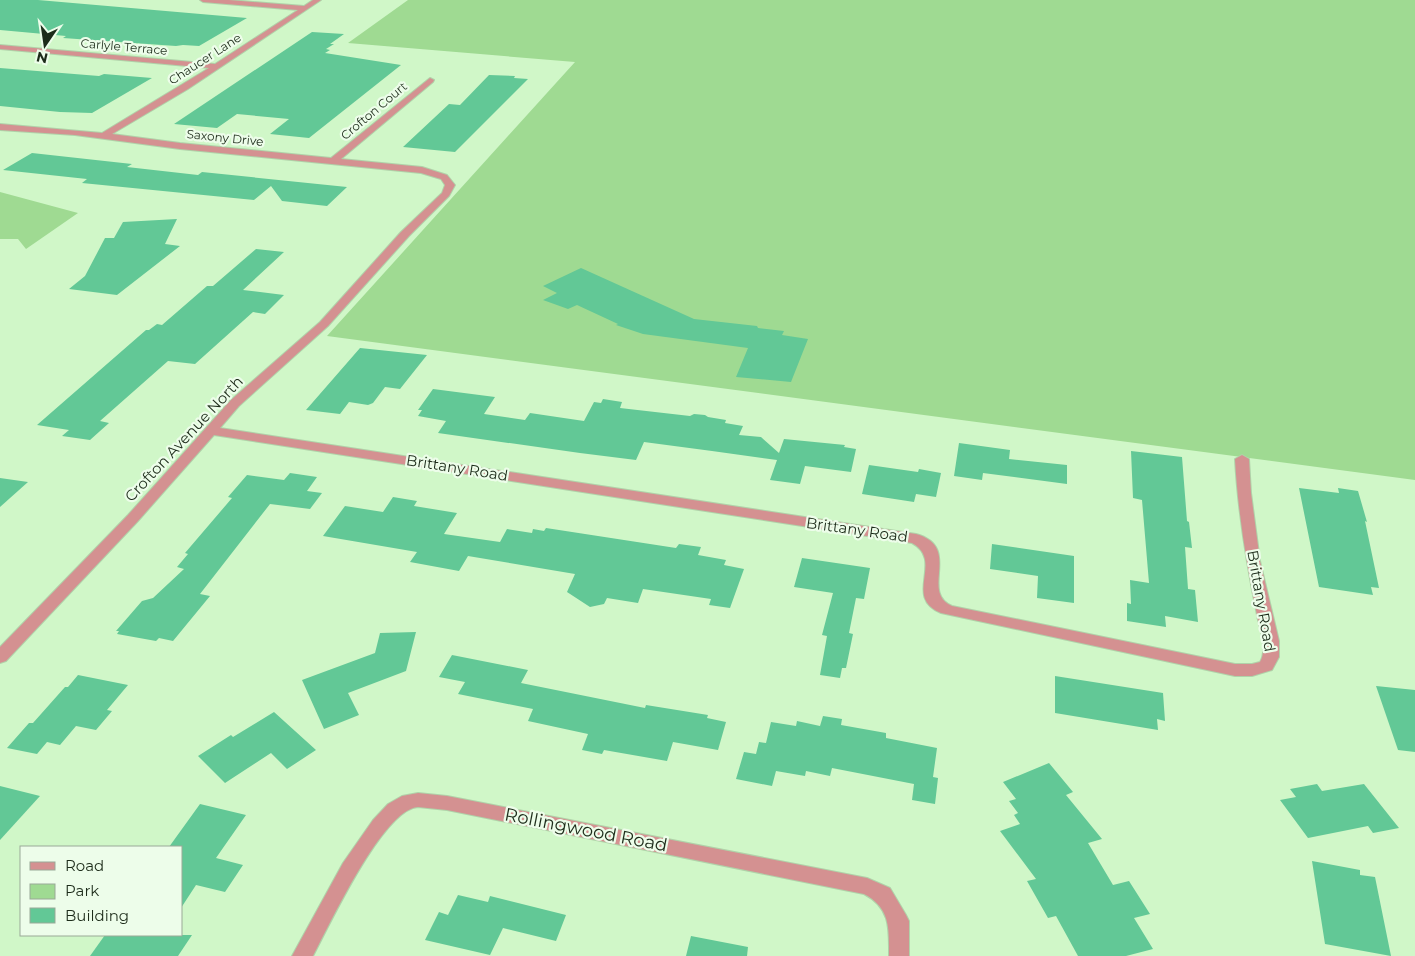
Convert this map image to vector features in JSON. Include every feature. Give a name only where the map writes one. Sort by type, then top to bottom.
[{"type":"street","points":[[203,0],[305,8]]},
{"type":"street","name":"Chaucer Lane","points":[[103,136],[217,66],[318,0]]},
{"type":"street","name":"Carlyle Terrace","points":[[0,47],[217,66]]},
{"type":"street","name":"Crofton Court","points":[[334,162],[430,80]]},
{"type":"street","name":"Saxony Drive","points":[[0,127],[422,170],[436,173],[446,180]]},
{"type":"street","name":"Crofton Avenue North","points":[[0,657],[133,518],[235,403],[324,324],[406,234],[446,194],[450,185],[446,180]]},
{"type":"street","name":"Brittany Road","points":[[212,431],[916,539],[926,543],[931,551],[934,562],[931,591],[934,601],[942,608],[1234,670],[1252,670],[1266,666],[1271,657],[1271,641],[1253,561],[1244,493],[1242,459]]},
{"type":"street","name":"Rollingwood Road","points":[[302,956],[366,842],[381,821],[396,807],[412,800],[448,803],[867,886],[883,894],[899,921],[899,956]]},
{"type":"green space","points":[[408,0],[1415,0],[1415,480],[327,336],[575,62],[348,43]]},
{"type":"green space","points":[[0,192],[78,213],[26,249],[18,239],[0,239]]},
{"type":"building","points":[[0,0],[38,0],[247,18],[199,46],[63,38],[66,36],[0,30]]},
{"type":"building","points":[[312,32],[344,34],[330,44],[334,44],[326,49],[330,50],[325,53],[401,65],[309,138],[270,134],[289,119],[237,114],[217,128],[174,124]]},
{"type":"building","points":[[0,68],[152,78],[92,113],[60,112],[0,106]]},
{"type":"building","points":[[489,75],[515,76],[514,78],[528,79],[455,152],[403,147],[449,104],[460,105]]},
{"type":"building","points":[[32,153],[132,164],[127,167],[198,175],[202,172],[347,187],[327,206],[282,201],[271,186],[254,200],[82,183],[87,179],[3,170]]},
{"type":"building","points":[[177,219],[165,244],[180,246],[117,295],[69,289],[85,276],[105,238],[114,238],[123,222]]},
{"type":"building","points":[[256,249],[284,252],[243,290],[284,295],[265,314],[253,312],[195,364],[168,361],[100,421],[109,423],[90,440],[62,436],[69,430],[37,425],[146,330],[157,324],[162,325],[207,286],[213,286]]},
{"type":"building","points":[[581,268],[694,319],[757,326],[758,328],[784,331],[782,335],[808,339],[791,382],[736,377],[748,348],[643,334],[616,325],[618,324],[577,305],[568,309],[543,300],[557,293],[543,286]]},
{"type":"building","points":[[360,348],[427,355],[400,389],[385,387],[373,403],[368,405],[349,402],[340,414],[306,410]]},
{"type":"building","points":[[433,389],[495,397],[484,414],[525,420],[530,413],[584,421],[594,402],[601,403],[603,399],[622,402],[620,408],[690,416],[694,414],[705,415],[726,420],[725,423],[743,426],[739,435],[761,437],[779,453],[784,439],[845,445],[844,447],[856,449],[851,472],[805,466],[800,484],[770,480],[777,460],[644,442],[636,460],[438,433],[446,421],[418,416],[422,410],[418,410]]},
{"type":"building","points":[[959,443],[1010,450],[1009,459],[1067,465],[1067,484],[983,473],[982,480],[954,476]]},
{"type":"building","points":[[1131,451],[1182,457],[1187,521],[1189,522],[1192,548],[1185,547],[1188,589],[1195,590],[1198,622],[1165,616],[1166,627],[1127,621],[1127,603],[1131,604],[1130,580],[1149,583],[1142,500],[1133,498]]},
{"type":"building","points":[[869,465],[918,472],[919,469],[941,473],[936,497],[916,494],[914,502],[862,494]]},
{"type":"building","points":[[290,473],[317,477],[307,491],[322,493],[310,509],[270,504],[200,594],[210,596],[173,641],[159,638],[156,641],[117,634],[119,631],[116,631],[142,601],[153,598],[184,569],[177,567],[188,554],[185,553],[232,498],[228,497],[247,475],[284,480]]},
{"type":"building","points":[[0,478],[28,482],[0,507]]},
{"type":"building","points":[[1299,488],[1339,493],[1338,488],[1358,491],[1367,522],[1365,521],[1379,588],[1371,587],[1373,595],[1319,587]]},
{"type":"building","points":[[393,497],[417,501],[414,506],[457,513],[444,534],[500,542],[507,529],[532,533],[533,529],[544,531],[546,528],[676,548],[679,544],[701,547],[698,555],[726,560],[724,565],[744,569],[730,608],[709,605],[711,599],[643,589],[638,603],[607,598],[604,604],[590,607],[567,592],[575,574],[468,556],[459,571],[410,562],[417,552],[323,536],[345,506],[383,512]]},
{"type":"building","points":[[992,544],[1074,556],[1074,603],[1037,598],[1038,576],[990,569]]},
{"type":"building","points":[[802,558],[870,568],[864,599],[856,598],[849,633],[853,634],[846,668],[842,668],[840,678],[820,675],[827,636],[822,635],[833,593],[794,587]]},
{"type":"building","points":[[416,632],[406,671],[348,693],[359,715],[324,729],[302,680],[375,653],[380,633]]},
{"type":"building","points":[[452,655],[528,670],[521,683],[645,708],[646,705],[708,715],[707,718],[726,722],[718,750],[673,742],[667,761],[604,750],[602,754],[582,750],[588,734],[528,721],[533,709],[458,694],[465,682],[439,677]]},
{"type":"building","points":[[78,675],[128,685],[107,710],[112,711],[96,730],[76,726],[60,745],[47,742],[37,754],[7,748],[29,723],[33,723]]},
{"type":"building","points":[[1055,676],[1163,693],[1165,721],[1157,719],[1158,730],[1055,713]]},
{"type":"building","points":[[1376,686],[1415,690],[1415,752],[1398,750]]},
{"type":"building","points":[[274,712],[316,750],[287,769],[271,753],[225,783],[198,756],[231,735],[233,737]]},
{"type":"building","points":[[823,716],[842,719],[841,725],[886,733],[886,738],[937,748],[933,777],[938,778],[935,804],[912,800],[914,784],[832,768],[830,776],[806,771],[805,776],[776,771],[772,786],[736,779],[744,752],[756,754],[759,742],[766,743],[771,722],[796,726],[797,721],[820,726]]},
{"type":"building","points":[[1049,763],[1073,792],[1066,795],[1102,839],[1088,843],[1113,885],[1129,881],[1150,914],[1134,918],[1153,949],[1126,956],[1078,956],[1056,916],[1048,918],[1027,881],[1036,879],[1000,831],[1020,824],[1014,815],[1018,813],[1009,801],[1016,799],[1003,782]]},
{"type":"building","points":[[1317,784],[1322,791],[1364,784],[1399,828],[1373,833],[1368,826],[1308,838],[1280,800],[1296,797],[1290,789]]},
{"type":"building","points":[[0,786],[40,796],[0,840]]},
{"type":"building","points":[[200,804],[246,815],[216,858],[243,865],[225,892],[196,885],[182,906],[182,846],[170,846]]},
{"type":"building","points":[[1312,861],[1360,870],[1360,875],[1375,877],[1391,956],[1325,944]]},
{"type":"building","points":[[458,895],[488,902],[490,896],[566,915],[556,941],[503,928],[490,955],[425,940],[439,912],[448,915]]},
{"type":"building","points":[[192,935],[178,956],[90,956],[104,936]]},
{"type":"building","points":[[691,936],[748,947],[747,956],[686,956]]}]
